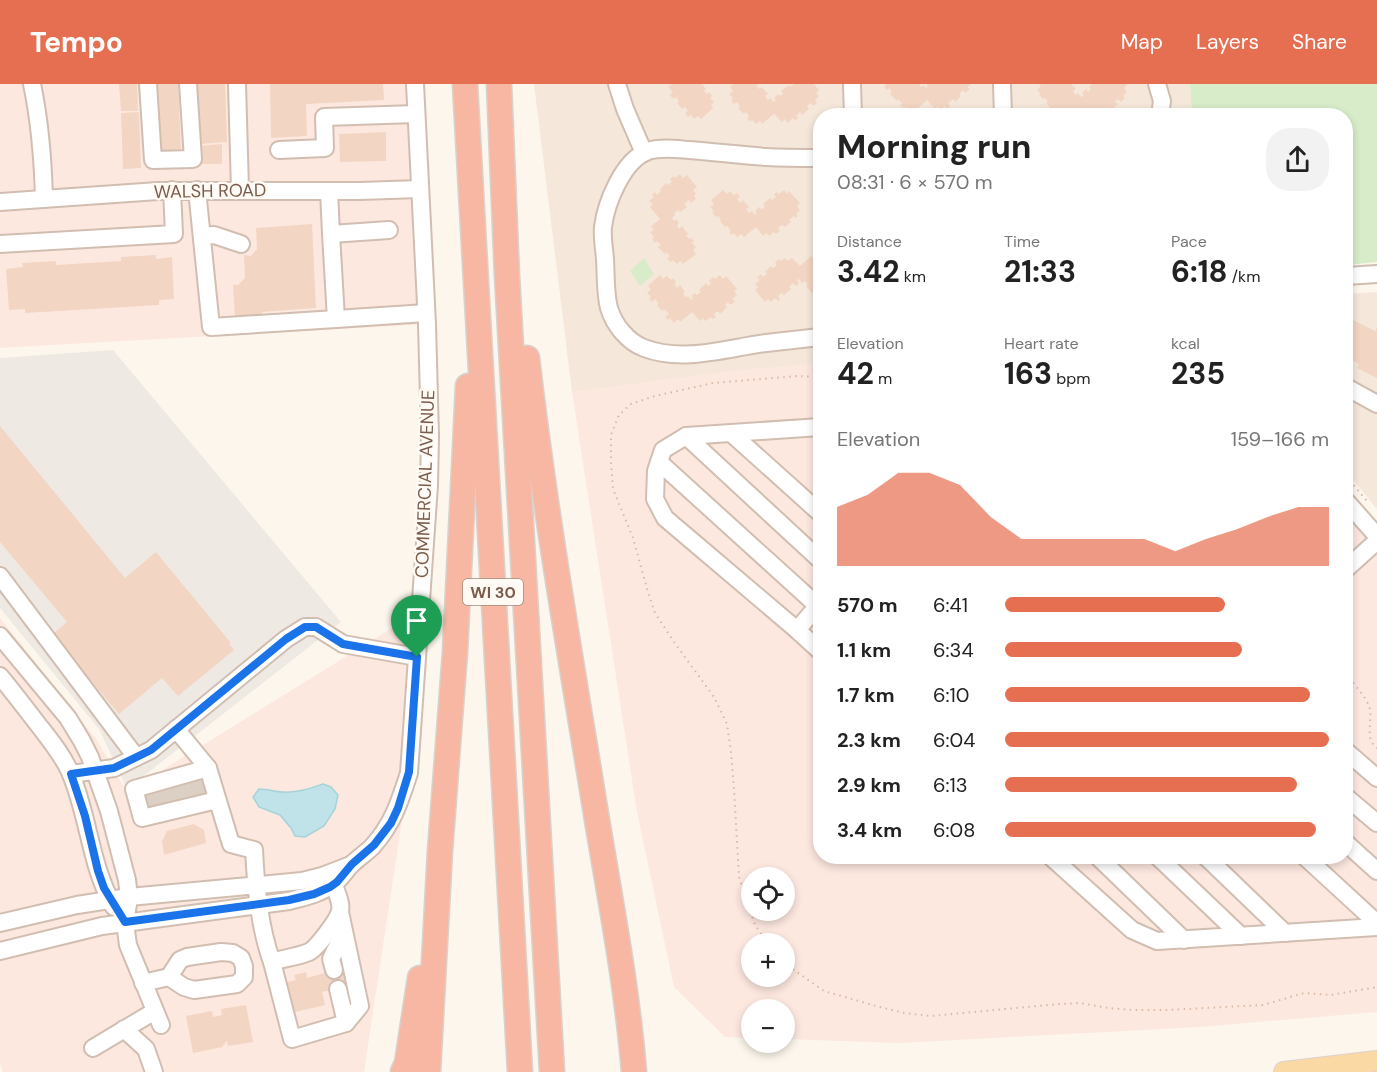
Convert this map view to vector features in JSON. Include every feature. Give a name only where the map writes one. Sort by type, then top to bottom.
[{"type":"highway","name":"WI 30","points":[[465,84],[520,1072]]},
{"type":"highway","name":"WI 30","points":[[499,84],[507,276],[552,1072]]},
{"type":"highway","points":[[428,1072],[440,851],[455,652],[468,393],[467,112]]},
{"type":"highway","points":[[502,153],[514,227],[539,454],[624,984],[634,1072]]},
{"type":"highway","points":[[403,1072],[440,851]]},
{"type":"highway","points":[[630,1031],[642,1065],[647,1072]]},
{"type":"main road","points":[[1284,1072],[1377,1061]]},
{"type":"street","points":[[32,84],[38,110],[44,199]]},
{"type":"street","points":[[148,84],[153,160],[193,159],[188,84]]},
{"type":"street","points":[[237,84],[240,190]]},
{"type":"street","name":"COMMERCIAL AVENUE","points":[[0,951],[95,927],[302,898],[334,884],[352,864],[365,854],[391,823],[409,772],[429,485],[430,436],[426,313],[415,84]]},
{"type":"street","points":[[618,84],[644,153]]},
{"type":"street","points":[[852,84],[853,108]]},
{"type":"street","points":[[1002,84],[1003,108]]},
{"type":"street","points":[[1157,84],[1162,101],[1161,108]]},
{"type":"street","points":[[279,150],[325,148],[324,117],[416,114]]},
{"type":"street","points":[[813,158],[768,157],[680,149],[657,149],[644,153],[624,171],[617,184],[603,228],[609,309],[615,321],[632,342],[651,350],[685,354],[813,338]]},
{"type":"street","name":"WALSH ROAD","points":[[0,202],[172,190],[420,189]]},
{"type":"street","points":[[0,244],[174,234],[172,190]]},
{"type":"street","points":[[197,190],[211,327],[426,313]]},
{"type":"street","points":[[329,191],[336,320]]},
{"type":"street","points":[[331,234],[389,230]]},
{"type":"street","points":[[202,236],[214,235],[241,244]]},
{"type":"street","points":[[1353,276],[1377,274]]},
{"type":"street","points":[[1353,391],[1377,404]]},
{"type":"street","points":[[813,427],[686,436],[663,450],[656,471],[655,499],[665,518],[813,645]]},
{"type":"street","points":[[731,433],[813,507]]},
{"type":"street","points":[[686,436],[813,554]]},
{"type":"street","points":[[659,462],[813,599]]},
{"type":"street","points":[[1353,509],[1377,536]]},
{"type":"street","points":[[1353,563],[1377,541]]},
{"type":"street","points":[[0,576],[136,757]]},
{"type":"street","points":[[797,630],[813,613]]},
{"type":"street","points":[[71,774],[114,768],[151,750],[286,639],[305,627],[316,627],[343,644],[417,657]]},
{"type":"street","points":[[0,636],[68,718],[82,741],[109,811],[127,880],[129,897],[125,922],[131,954],[158,1018],[124,1029],[93,1048]]},
{"type":"street","points":[[0,676],[53,743],[65,762],[85,816],[104,888],[125,922]]},
{"type":"street","points":[[176,729],[180,792],[231,844],[254,850],[256,886],[266,944],[292,1039],[346,1023],[360,1006],[340,903],[334,884]]},
{"type":"street","points":[[1353,757],[1377,778]]},
{"type":"street","points":[[1353,803],[1377,823]]},
{"type":"street","points":[[1353,849],[1377,871]]},
{"type":"street","name":"COMMERCIAL AVENUE","points":[[0,923],[77,905],[129,897],[311,879],[352,864]]},
{"type":"street","points":[[1058,864],[1132,930],[1157,941],[1377,925]]},
{"type":"street","points":[[1105,864],[1184,940]]},
{"type":"street","points":[[1164,864],[1241,936]]},
{"type":"street","points":[[1213,864],[1285,933]]},
{"type":"street","points":[[1312,864],[1377,925]]},
{"type":"street","points":[[272,962],[310,951],[323,940],[340,912]]},
{"type":"street","points":[[334,970],[331,959],[344,932]]},
{"type":"street","points":[[143,983],[168,977]]},
{"type":"street","points":[[338,989],[346,1023]]},
{"type":"street","points":[[124,1029],[146,1049],[154,1072]]},
{"type":"path","points":[[760,933],[755,926],[739,877],[734,789],[727,724],[714,697],[655,613],[633,538],[613,489],[612,435],[619,415],[631,404],[655,396],[713,383],[813,377]]},
{"type":"path","points":[[1353,484],[1371,506]]},
{"type":"path","points":[[1353,683],[1369,705],[1371,720],[1369,733],[1373,745],[1377,748]]},
{"type":"path","points":[[795,971],[824,991],[904,1013],[931,1016],[1080,1003],[1133,1010],[1263,1005],[1304,993],[1331,995],[1377,987]]},
{"type":"shaded area","points":[[0,84],[415,84],[427,324],[0,348]]},
{"type":"shaded area","points":[[534,84],[1190,84],[1192,108],[813,108],[813,369],[572,392]]},
{"type":"shaded area","points":[[1377,292],[1377,509],[1353,480],[1353,294]]},
{"type":"shaded area","points":[[113,350],[341,622],[127,789],[99,729],[0,608],[0,358]]},
{"type":"shaded area","points":[[813,364],[813,864],[1353,864],[1353,509],[1377,536],[1377,1012],[1199,1027],[899,1043],[795,1039],[795,999],[741,999],[741,1038],[725,1037],[674,987],[637,812],[572,392],[731,371]]},
{"type":"shaded area","points":[[0,618],[97,740],[127,792],[392,628],[420,626],[409,773],[364,1072],[3,1072],[0,1064]]},
{"type":"green space","points":[[1190,84],[1377,84],[1377,262],[1353,264],[1353,108],[1192,108]]},
{"type":"green space","points":[[644,258],[654,274],[640,286],[630,271]]},
{"type":"water","points":[[323,784],[331,787],[338,795],[335,809],[324,826],[305,837],[295,836],[280,815],[259,807],[253,797],[259,789],[294,792]]},
{"type":"building","points":[[119,84],[137,84],[138,111],[121,111]]},
{"type":"building","points":[[155,84],[178,84],[181,150],[159,151]]},
{"type":"building","points":[[197,84],[225,84],[227,142],[200,144]]},
{"type":"building","points":[[270,84],[383,84],[384,100],[306,104],[307,136],[271,138]]},
{"type":"building","points":[[672,84],[702,84],[706,89],[704,91],[707,94],[709,92],[712,96],[710,98],[714,102],[711,105],[713,108],[701,119],[698,116],[694,119],[691,115],[688,117],[685,107],[682,109],[676,97],[673,99],[670,95],[673,92],[668,87]]},
{"type":"building","points":[[733,84],[758,84],[756,85],[759,89],[762,87],[768,94],[765,96],[768,100],[770,98],[774,102],[778,94],[780,96],[783,94],[781,91],[794,84],[814,84],[819,90],[816,93],[819,96],[815,100],[817,103],[807,106],[809,109],[802,115],[800,112],[795,121],[793,118],[788,123],[785,119],[782,122],[774,114],[762,124],[760,121],[756,124],[752,120],[750,122],[746,112],[744,114],[738,108],[740,106],[737,102],[734,104],[731,100],[733,98],[729,94],[733,91],[730,87]]},
{"type":"building","points":[[919,84],[926,88],[928,86],[926,84],[971,84],[967,87],[970,89],[965,93],[963,90],[955,102],[953,99],[948,103],[950,106],[948,108],[938,106],[934,108],[927,100],[918,108],[903,108],[900,105],[902,103],[890,94],[892,92],[889,88],[887,90],[884,87],[886,85]]},
{"type":"building","points":[[1039,84],[1071,84],[1076,89],[1073,91],[1076,95],[1078,93],[1081,97],[1086,89],[1088,92],[1091,89],[1089,87],[1092,84],[1126,84],[1124,88],[1127,92],[1121,102],[1118,99],[1115,102],[1118,104],[1113,108],[1050,108],[1046,103],[1048,101],[1039,95],[1041,94],[1037,90],[1041,86]]},
{"type":"building","points":[[139,112],[141,168],[123,169],[121,113]]},
{"type":"building","points":[[386,132],[386,161],[340,162],[339,134]]},
{"type":"building","points":[[222,144],[221,164],[200,164],[199,146]]},
{"type":"building","points":[[680,174],[683,178],[687,175],[697,187],[693,190],[696,199],[691,203],[689,200],[684,204],[687,207],[680,212],[678,210],[672,218],[679,223],[677,225],[679,229],[682,226],[688,234],[686,236],[694,241],[692,243],[696,247],[693,250],[696,254],[683,264],[680,261],[677,264],[673,260],[670,262],[667,258],[670,256],[658,247],[661,245],[657,241],[655,243],[652,239],[654,237],[650,232],[654,230],[651,226],[660,219],[650,207],[653,204],[649,201],[654,197],[652,195],[655,192],[657,195],[666,183],[668,185],[672,182],[670,179]]},
{"type":"building","points":[[723,190],[727,194],[730,191],[734,195],[737,193],[740,203],[743,200],[749,207],[746,209],[749,213],[752,211],[755,215],[759,207],[762,210],[765,206],[763,204],[770,198],[772,200],[776,197],[774,194],[777,192],[779,194],[784,190],[787,194],[789,191],[800,203],[797,206],[800,210],[796,214],[798,216],[789,220],[791,222],[785,227],[782,225],[778,228],[780,231],[776,234],[774,232],[769,236],[766,233],[763,236],[756,227],[744,237],[741,234],[737,237],[734,233],[732,235],[729,232],[731,231],[727,226],[725,227],[718,216],[712,213],[714,212],[710,207],[714,204],[711,200]]},
{"type":"building","points":[[312,224],[316,308],[262,312],[262,317],[235,318],[233,285],[238,285],[245,278],[244,255],[251,256],[257,249],[256,228]]},
{"type":"building","points":[[156,255],[156,259],[172,257],[174,299],[159,300],[159,305],[25,313],[25,309],[9,310],[6,269],[23,267],[22,263],[56,261],[56,265],[121,261],[121,257]]},
{"type":"building","points":[[811,256],[813,258],[812,293],[805,281],[802,283],[799,279],[796,286],[793,283],[789,287],[791,289],[784,295],[782,293],[778,296],[780,299],[778,301],[775,298],[771,302],[768,299],[765,302],[755,290],[758,287],[755,284],[760,280],[757,278],[761,274],[763,277],[767,274],[765,272],[771,266],[773,268],[777,265],[775,263],[779,259],[781,261],[785,258],[788,261],[792,258],[800,266]]},
{"type":"building","points":[[660,275],[663,279],[667,276],[671,280],[673,278],[677,288],[680,285],[685,292],[683,294],[691,300],[693,298],[691,296],[701,292],[699,290],[706,283],[708,286],[713,277],[715,279],[720,275],[723,279],[726,276],[737,289],[734,291],[737,295],[732,299],[735,301],[731,305],[728,302],[725,305],[727,307],[720,314],[718,311],[714,314],[716,317],[713,319],[711,317],[705,321],[703,318],[700,321],[692,312],[680,322],[678,319],[674,323],[670,318],[668,320],[665,317],[669,314],[664,309],[662,311],[655,299],[652,302],[647,293],[651,289],[648,286]]},
{"type":"building","points":[[1353,320],[1375,331],[1377,328],[1377,378],[1357,368],[1359,364],[1353,361]]},
{"type":"building","points":[[0,426],[125,578],[156,552],[231,643],[229,644],[234,650],[178,696],[162,678],[119,714],[54,637],[56,635],[54,633],[67,622],[0,542]]},
{"type":"building","points":[[208,778],[211,791],[142,809],[139,796]]},
{"type":"building","points":[[194,824],[204,830],[206,843],[164,855],[162,841],[167,831]]},
{"type":"building","points":[[347,967],[351,986],[322,992],[325,1005],[295,1012],[287,982],[296,980],[294,975],[306,972],[307,978]]},
{"type":"building","points":[[246,1005],[253,1042],[228,1046],[227,1041],[223,1047],[193,1053],[186,1016],[212,1011],[213,1017],[222,1015],[221,1009]]},
{"type":"tunnel","points":[[196,781],[199,795]]},
{"type":"tunnel","points":[[181,785],[184,798]]},
{"type":"tunnel","points":[[166,788],[169,802]]},
{"type":"tunnel","points":[[152,792],[156,806]]},
{"type":"route","points":[[305,627],[316,627],[343,644],[417,657],[409,772],[398,808],[391,823],[374,845],[352,864],[337,882],[324,890],[302,898],[125,922],[104,888],[71,774],[114,768],[151,750],[286,639],[305,627]]}]
